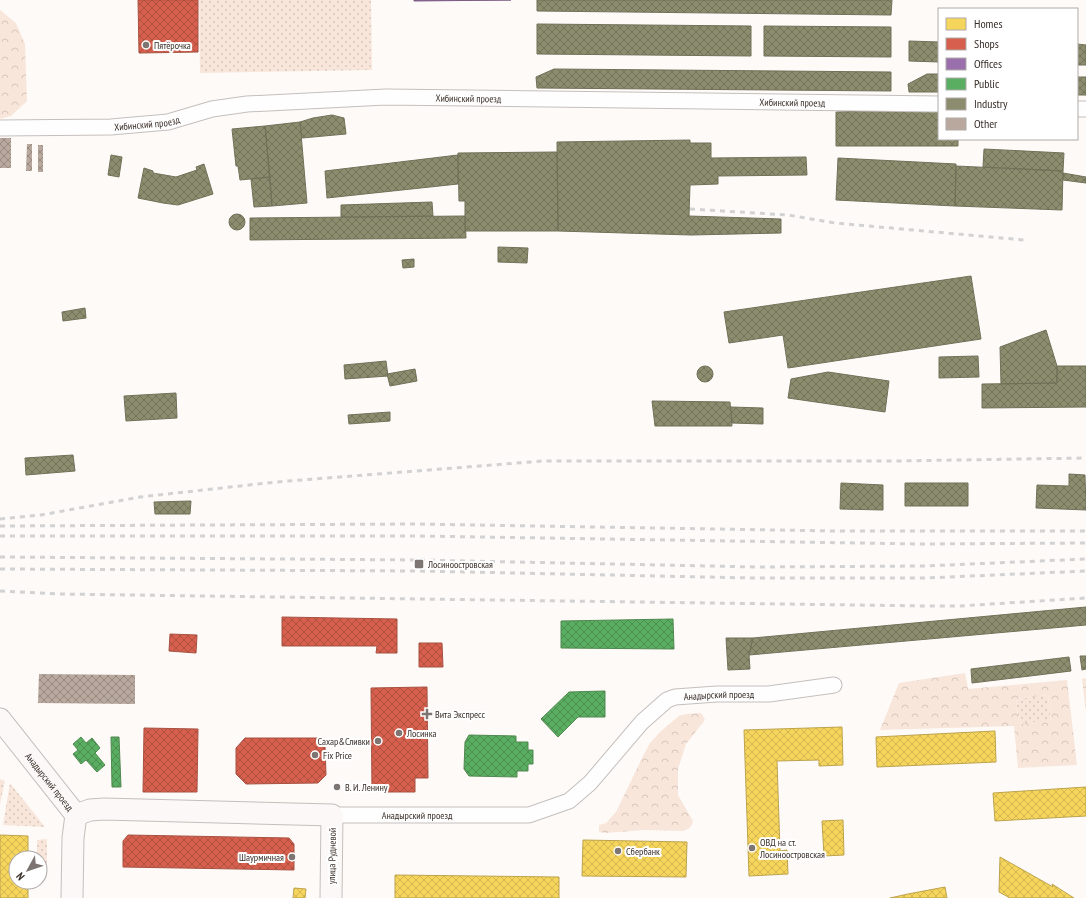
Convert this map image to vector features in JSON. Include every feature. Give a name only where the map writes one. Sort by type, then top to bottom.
[{"type":"street","name":"Хибинский проезд","points":[[0,128],[111,127],[168,122],[212,109],[248,104],[386,97],[938,104]]},
{"type":"street","name":"Анадырский проезд","points":[[0,719],[76,815],[90,810],[104,809],[332,815],[529,815],[568,801],[590,783],[654,710],[671,698],[717,694],[769,694],[834,685]]},
{"type":"street","points":[[72,898],[73,838],[76,815]]},
{"type":"street","name":"улица Рудневой","points":[[331,898],[332,815]]},
{"type":"green space","points":[[199,0],[371,0],[372,70],[200,73]]},
{"type":"green space","points":[[0,10],[16,23],[25,44],[27,101],[11,116],[0,119]]},
{"type":"green space","points":[[965,673],[968,689],[1067,680],[1077,765],[1018,768],[1014,726],[880,730],[899,683]],"holes":[[[1048,695],[1051,720],[1019,724],[1016,699]]]},
{"type":"green space","points":[[1086,678],[1086,712],[1082,679]]},
{"type":"green space","points":[[1048,695],[1051,721],[1019,724],[1016,699]]},
{"type":"green space","points":[[701,713],[705,720],[686,744],[678,769],[678,795],[693,821],[690,828],[683,831],[644,830],[606,833],[599,832],[599,825],[606,823],[616,812],[650,743],[661,731],[679,716]]},
{"type":"green space","points":[[0,779],[5,781],[0,804]]},
{"type":"green space","points":[[10,783],[45,827],[3,825]]},
{"type":"green space","points":[[47,839],[47,850],[37,850],[37,840]]},
{"type":"building: Homes","points":[[842,727],[843,765],[819,766],[819,760],[777,761],[780,851],[787,850],[788,874],[749,876],[744,730]]},
{"type":"building: Homes","points":[[995,731],[996,762],[877,767],[876,737]]},
{"type":"building: Homes","points":[[1086,787],[1086,816],[995,821],[993,793]]},
{"type":"building: Homes","points":[[843,820],[844,855],[824,856],[822,821]]},
{"type":"building: Homes","points":[[0,835],[28,836],[28,850],[8,850],[8,890],[28,890],[28,898],[0,898]]},
{"type":"building: Homes","points":[[583,840],[687,842],[686,877],[582,876]]},
{"type":"building: Homes","points":[[1000,857],[1053,887],[1052,884],[1074,898],[1010,898],[999,892]]},
{"type":"building: Homes","points":[[395,875],[559,877],[559,898],[395,898]]},
{"type":"building: Homes","points":[[945,887],[947,898],[890,898],[908,894]]},
{"type":"building: Homes","points":[[294,888],[306,889],[305,898],[293,898]]},
{"type":"building: Shops","points":[[138,0],[198,0],[198,52],[139,53]]},
{"type":"building: Shops","points":[[282,617],[397,619],[397,653],[376,653],[377,646],[282,646]]},
{"type":"building: Shops","points":[[170,634],[197,635],[196,653],[169,651]]},
{"type":"building: Shops","points":[[419,643],[442,643],[443,667],[419,667]]},
{"type":"building: Shops","name":"Лосинка","points":[[427,687],[428,778],[415,778],[415,792],[372,792],[371,688]]},
{"type":"building: Shops","points":[[144,728],[198,729],[197,792],[143,792]]},
{"type":"building: Shops","points":[[245,738],[318,738],[325,746],[326,775],[318,783],[246,784],[236,774],[236,748]]},
{"type":"building: Shops","points":[[128,835],[289,838],[294,844],[294,870],[123,867],[123,841]]},
{"type":"building: Offices","points":[[414,0],[511,0],[414,1]]},
{"type":"building: Public","points":[[673,619],[674,649],[561,648],[561,621]]},
{"type":"building: Public","points":[[605,691],[605,717],[578,717],[558,737],[541,719],[569,692]]},
{"type":"building: Public","points":[[469,735],[516,736],[516,742],[528,742],[528,750],[533,750],[533,764],[528,764],[528,771],[517,771],[517,777],[469,776],[464,769],[465,742]]},
{"type":"building: Public","points":[[81,737],[86,743],[92,738],[100,748],[95,753],[105,765],[97,772],[86,760],[81,764],[73,754],[78,750],[73,744]]},
{"type":"building: Public","points":[[111,737],[119,737],[121,787],[112,787]]},
{"type":"building: Industry","points":[[537,0],[892,0],[891,15],[537,11]]},
{"type":"building: Industry","points":[[537,24],[751,26],[751,56],[537,54]]},
{"type":"building: Industry","points":[[764,26],[891,27],[891,57],[764,56]]},
{"type":"building: Industry","points":[[909,41],[938,42],[938,62],[909,61]]},
{"type":"building: Industry","points":[[1078,44],[1086,45],[1086,65],[1078,65]]},
{"type":"building: Industry","points":[[554,69],[891,72],[891,91],[537,88],[536,77]]},
{"type":"building: Industry","points":[[927,74],[938,74],[938,92],[909,92],[908,84]]},
{"type":"building: Industry","points":[[1078,77],[1086,77],[1086,95],[1078,95]]},
{"type":"building: Industry","points":[[938,109],[938,140],[958,140],[958,146],[836,146],[836,112]]},
{"type":"building: Industry","points":[[332,115],[344,118],[346,134],[302,138],[300,122]]},
{"type":"building: Industry","points":[[300,122],[307,203],[272,206],[265,126]]},
{"type":"building: Industry","points":[[265,126],[270,177],[240,180],[238,166],[236,166],[232,129]]},
{"type":"building: Industry","points":[[690,140],[690,143],[711,143],[711,158],[806,157],[807,175],[718,176],[718,184],[690,185],[689,216],[781,219],[781,233],[691,235],[558,231],[557,142]]},
{"type":"building: Industry","points":[[984,149],[1064,153],[1063,171],[983,167]]},
{"type":"building: Industry","points":[[557,152],[558,231],[465,231],[465,201],[459,201],[458,153]]},
{"type":"building: Industry","points":[[111,155],[122,157],[119,177],[108,175]]},
{"type":"building: Industry","points":[[458,155],[458,184],[327,198],[325,171]]},
{"type":"building: Industry","points":[[838,158],[956,164],[955,206],[836,200]]},
{"type":"building: Industry","points":[[204,164],[213,194],[178,205],[138,198],[144,168],[153,171],[153,173],[176,177],[197,170],[196,167]]},
{"type":"building: Industry","points":[[956,166],[1063,171],[1062,210],[955,206]]},
{"type":"building: Industry","points":[[1063,173],[1086,177],[1086,183],[1063,180]]},
{"type":"building: Industry","points":[[270,177],[272,206],[254,207],[251,179]]},
{"type":"building: Industry","points":[[432,202],[433,216],[341,217],[341,205]]},
{"type":"building: Industry","points":[[234,214],[240,214],[245,219],[243,228],[240,230],[234,230],[229,225],[229,219]]},
{"type":"building: Industry","points":[[465,216],[466,238],[250,240],[250,218]]},
{"type":"building: Industry","points":[[498,247],[528,248],[527,263],[498,262]]},
{"type":"building: Industry","points":[[414,259],[414,267],[403,268],[402,260]]},
{"type":"building: Industry","points":[[971,276],[981,339],[788,368],[783,335],[729,343],[724,312]]},
{"type":"building: Industry","points":[[85,308],[86,318],[63,321],[62,312]]},
{"type":"building: Industry","points":[[1046,330],[1057,366],[1057,383],[1001,384],[1000,347]]},
{"type":"building: Industry","points":[[978,356],[979,377],[939,378],[939,357]]},
{"type":"building: Industry","points":[[386,361],[388,376],[345,379],[344,365]]},
{"type":"building: Industry","points":[[702,366],[708,366],[713,371],[711,380],[708,382],[702,382],[697,377],[697,371]]},
{"type":"building: Industry","points":[[1057,366],[1086,366],[1086,407],[982,408],[982,384],[1057,383]]},
{"type":"building: Industry","points":[[415,369],[417,381],[390,386],[387,374]]},
{"type":"building: Industry","points":[[828,372],[889,381],[885,412],[788,398],[791,379]]},
{"type":"building: Industry","points":[[176,393],[177,418],[126,421],[124,396]]},
{"type":"building: Industry","points":[[652,401],[730,402],[732,426],[655,426]]},
{"type":"building: Industry","points":[[731,407],[763,408],[763,424],[732,423]]},
{"type":"building: Industry","points":[[390,412],[390,421],[349,424],[348,415]]},
{"type":"building: Industry","points":[[73,455],[75,471],[26,475],[25,458]]},
{"type":"building: Industry","points":[[1069,474],[1085,475],[1086,510],[1036,508],[1037,485],[1069,486]]},
{"type":"building: Industry","points":[[841,483],[883,485],[883,510],[840,509]]},
{"type":"building: Industry","points":[[905,483],[968,483],[968,506],[905,506]]},
{"type":"building: Industry","points":[[191,501],[190,514],[155,514],[154,502]]},
{"type":"building: Industry","points":[[1086,607],[1086,625],[749,655],[753,638]]},
{"type":"building: Industry","points":[[726,638],[753,638],[749,655],[750,669],[728,670]]},
{"type":"building: Industry","points":[[1080,656],[1086,656],[1086,669],[1082,670]]},
{"type":"building: Industry","points":[[1069,657],[1071,671],[972,683],[971,669]]},
{"type":"building: Other","points":[[0,138],[11,138],[11,168],[0,168]]},
{"type":"building: Other","points":[[27,144],[32,144],[32,171],[26,171]]},
{"type":"building: Other","points":[[38,145],[43,145],[43,172],[38,172]]},
{"type":"building: Other","points":[[39,674],[135,675],[135,704],[38,703]]},
{"type":"railway","points":[[690,209],[788,215],[835,223],[1024,240]]},
{"type":"railway","points":[[0,519],[41,515],[140,497],[276,482],[543,461],[896,461],[1086,458]]},
{"type":"railway","points":[[0,526],[416,524],[833,531],[1086,531]]},
{"type":"railway","points":[[0,536],[417,536],[921,544],[1086,543]]},
{"type":"railway","points":[[0,557],[418,560],[758,567],[925,566],[1086,559]]},
{"type":"railway","points":[[0,569],[419,571],[752,578],[926,578],[1086,571]]},
{"type":"railway","points":[[0,591],[59,594],[927,606],[960,606],[1086,598]]},
{"type":"place","name":"Пятёрочка","points":[[146,45]]},
{"type":"place","name":"Лосиноостровская","points":[[419,564]]},
{"type":"place","name":"Вита Экспресс","points":[[427,714]]},
{"type":"place","name":"Лосинка","points":[[399,733]]},
{"type":"place","name":"Сахар&Сливки","points":[[378,741]]},
{"type":"place","name":"Fix Price","points":[[315,755]]},
{"type":"place","name":"В. И. Ленину","points":[[337,787]]},
{"type":"place","name":"ОВД на ст. Лосиноостровская","points":[[752,848]]},
{"type":"place","name":"Сбербанк","points":[[618,851]]},
{"type":"place","name":"Шаурмичная","points":[[292,857]]}]
